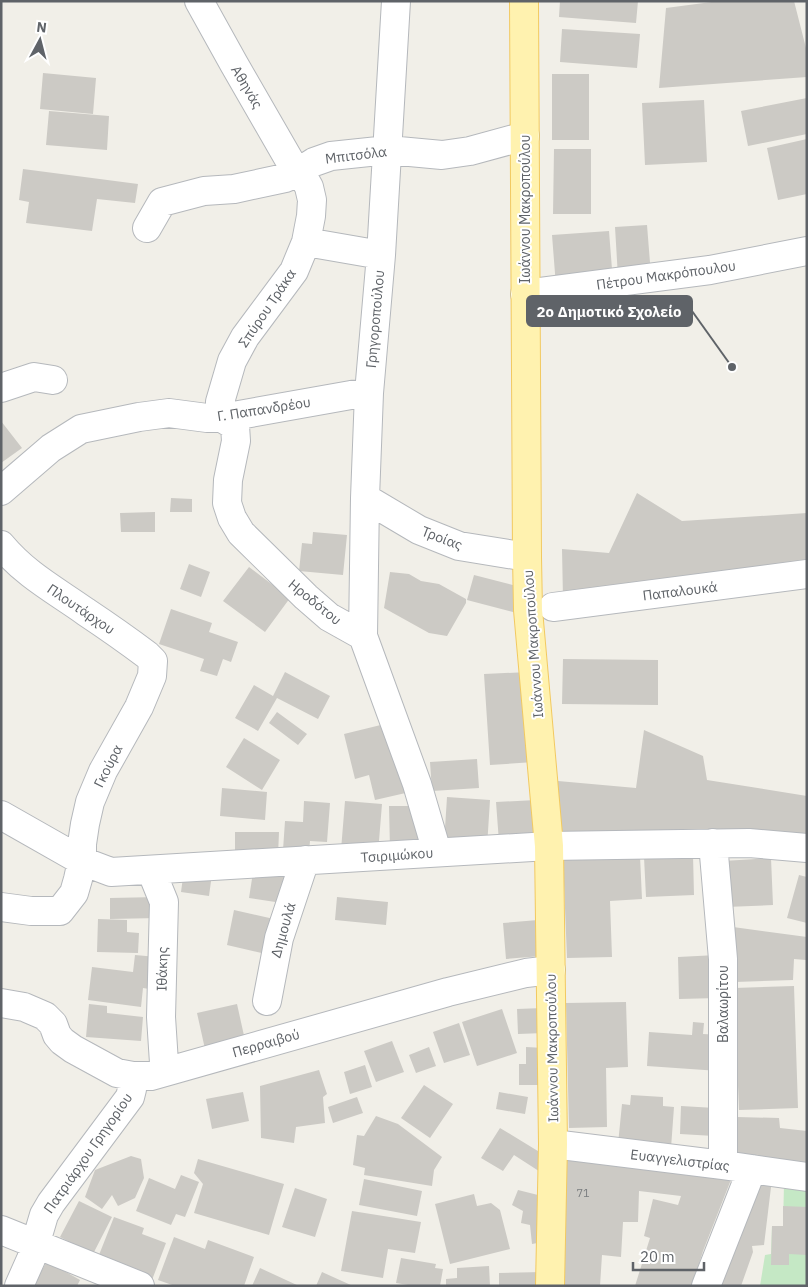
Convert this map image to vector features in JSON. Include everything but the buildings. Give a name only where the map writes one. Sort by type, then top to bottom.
[{"type":"main road","name":"Ιωάννου Μακροπούλου","points":[[524,1],[528,610],[549,846],[554,1144],[550,1286]]},
{"type":"street","name":"Αθηνάς","points":[[199,1],[291,163],[300,171]]},
{"type":"street","name":"Γρηγοροπούλου","points":[[363,636],[369,393],[381,255],[396,1]]},
{"type":"street","name":"Μπιτσόλα","points":[[147,228],[162,202],[204,191],[234,189],[285,178],[314,162],[331,156],[388,150],[442,155],[470,151],[525,136]]},
{"type":"street","name":"Σπύρου Τράκα","points":[[222,418],[220,402],[232,361],[245,337],[294,271],[306,242],[312,200],[300,171]]},
{"type":"street","points":[[306,242],[381,255]]},
{"type":"street","name":"Πέτρου Μακρόπουλου","points":[[525,294],[710,270],[807,250]]},
{"type":"street","points":[[1,388],[34,377],[53,380]]},
{"type":"street","name":"Γ. Παπανδρέου","points":[[1,492],[51,448],[81,429],[169,413],[222,418],[351,394],[369,393]]},
{"type":"street","name":"Ηροδότου","points":[[222,418],[235,426],[236,441],[228,480],[227,503],[232,518],[241,533],[329,617],[363,636]]},
{"type":"street","name":"Τροίας","points":[[365,498],[419,530],[459,546],[527,557]]},
{"type":"street","name":"Πλουτάρχου","points":[[1,544],[18,564],[40,582],[86,611],[147,654],[153,661],[152,676]]},
{"type":"street","name":"Παπαλουκά","points":[[553,607],[807,574]]},
{"type":"street","points":[[363,636],[417,784],[437,852]]},
{"type":"street","name":"Γκούρα","points":[[1,907],[31,911],[60,911],[74,893],[82,861],[82,844],[90,802],[103,771],[139,707],[152,676]]},
{"type":"street","name":"Τσιριμώκου","points":[[1,815],[82,861],[111,872],[549,846],[750,843],[807,848]]},
{"type":"street","name":"Βαλαωρίτου","points":[[713,843],[723,959],[724,1165]]},
{"type":"street","name":"Δημουλά","points":[[267,1002],[279,938],[305,860]]},
{"type":"street","name":"Ιθάκης","points":[[151,870],[164,902],[162,1017],[164,1063],[167,1070]]},
{"type":"street","name":"Περραιβού","points":[[1,1003],[24,1007],[45,1016],[53,1024],[57,1035],[62,1041],[117,1073],[151,1076],[448,992],[526,973],[551,970]]},
{"type":"street","name":"Πατριάρχου Γρηγορίου","points":[[19,1286],[36,1245],[44,1215],[130,1098],[134,1076]]},
{"type":"street","name":"Ευαγγελιστρίας","points":[[554,1144],[807,1177]]},
{"type":"street","points":[[706,1286],[752,1170]]},
{"type":"street","points":[[1,1230],[140,1286]]},
{"type":"green space","points":[[784,1184],[807,1187],[807,1286],[760,1286],[765,1255],[771,1254],[772,1226],[783,1226]]},
{"type":"place","name":"2ο Δημοτικό Σχολείο","points":[[732,367]]}]
